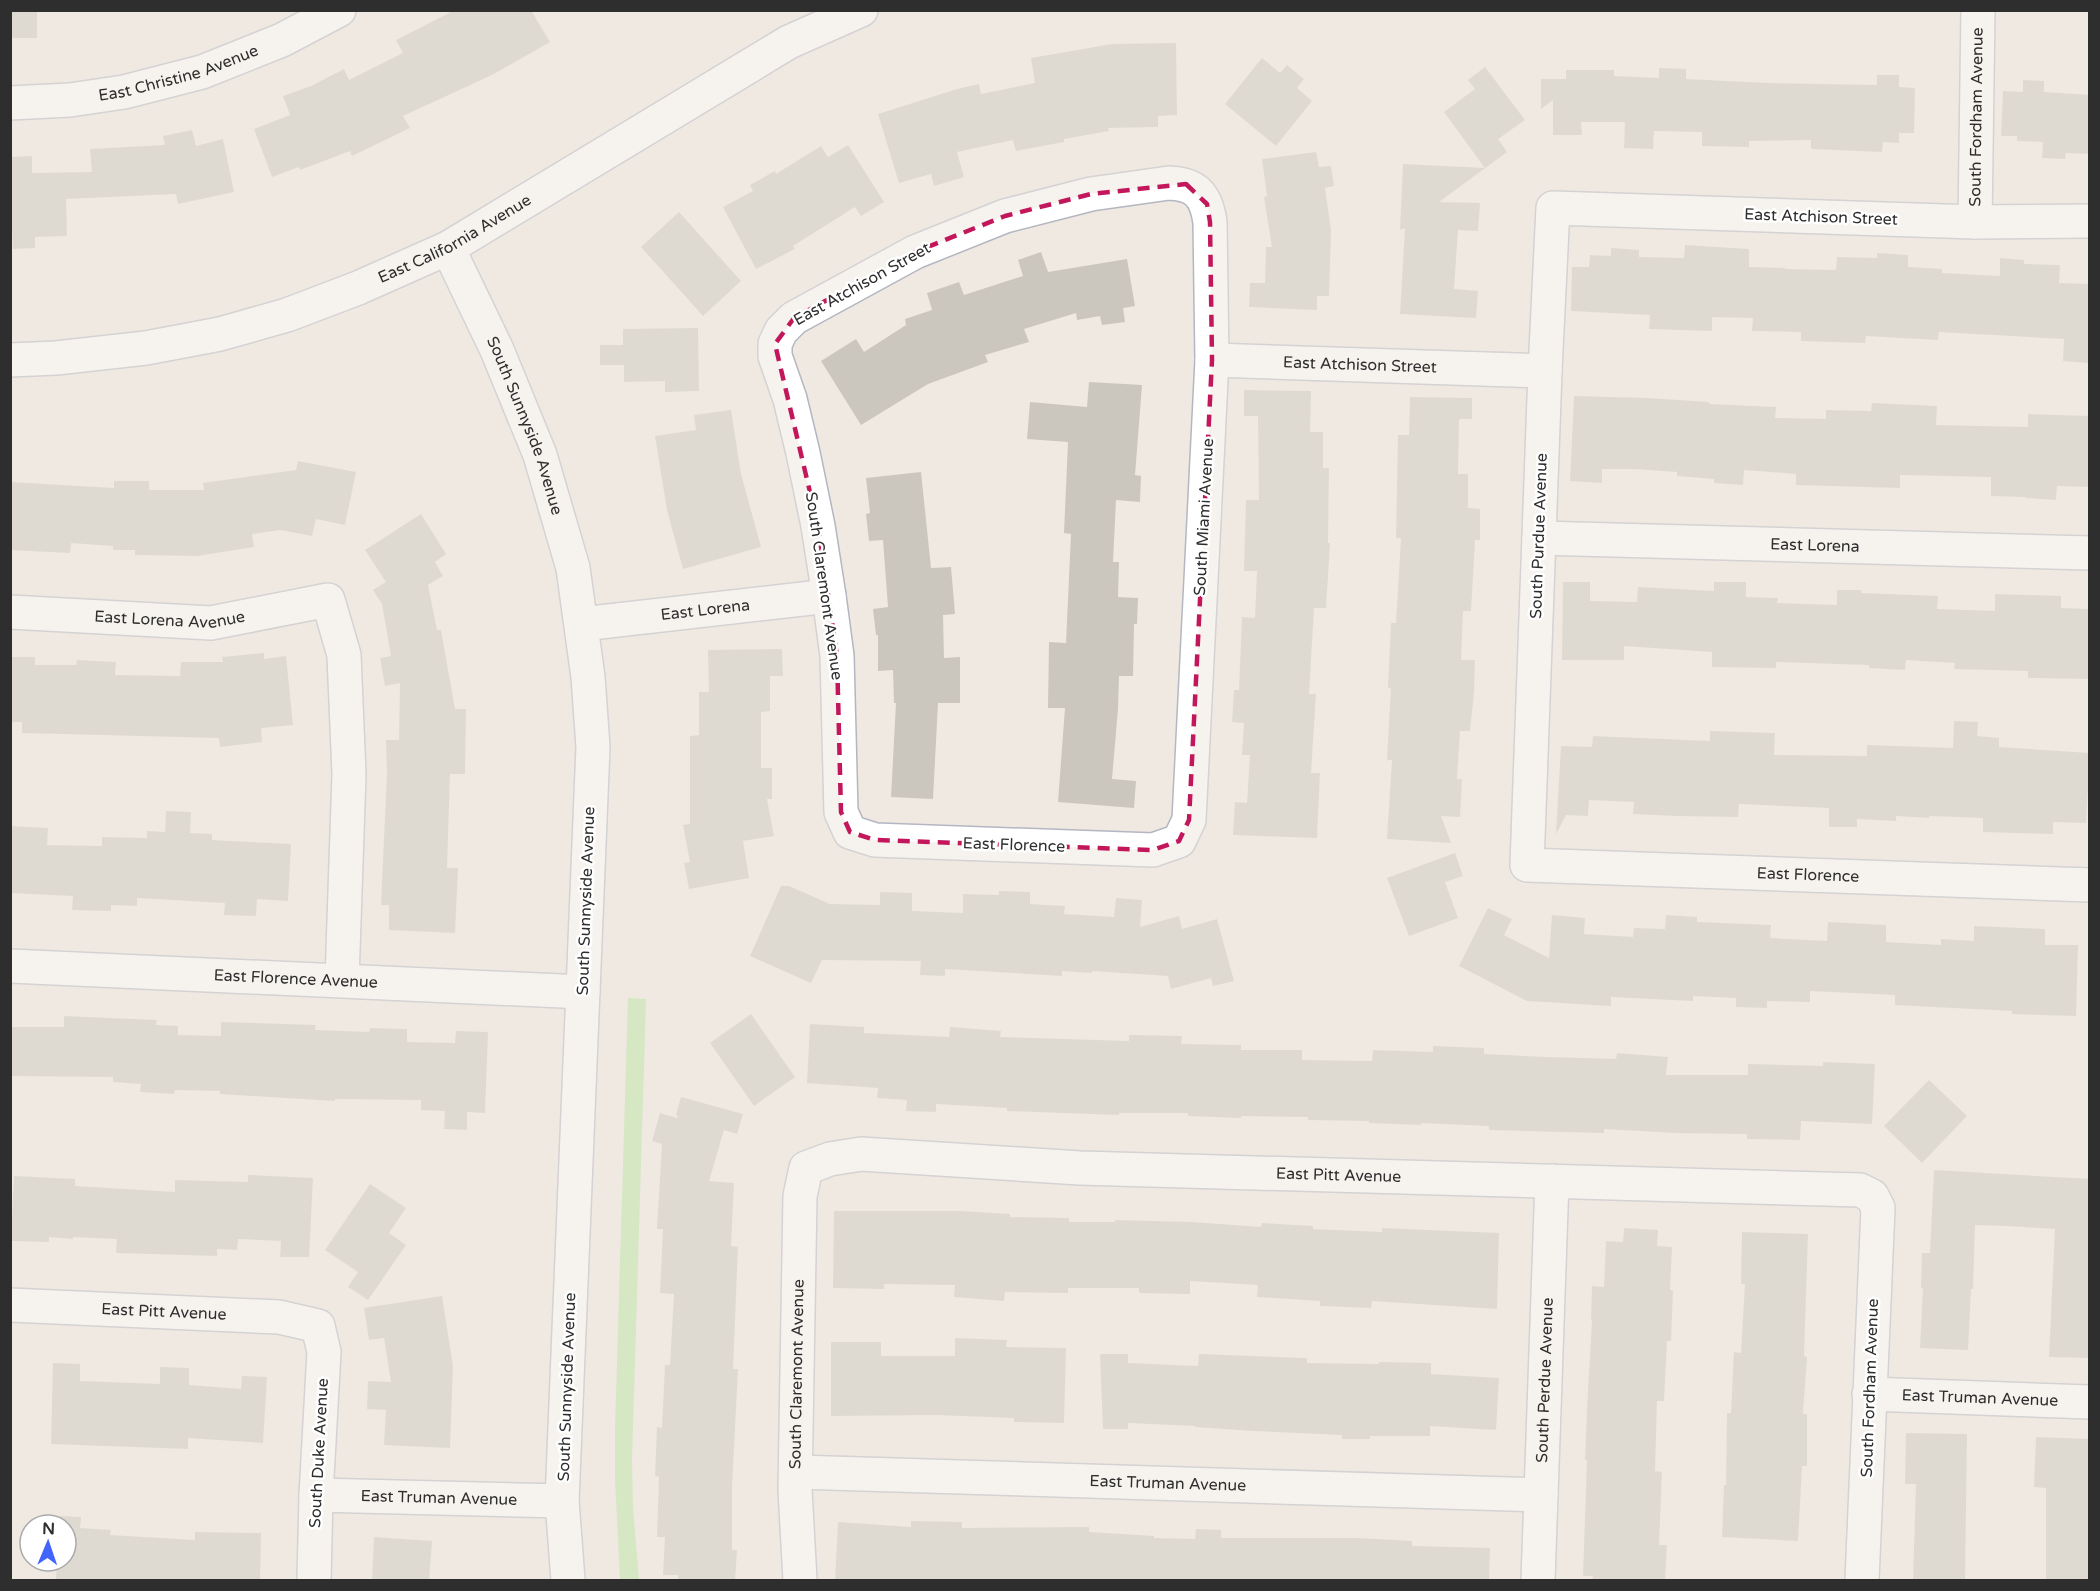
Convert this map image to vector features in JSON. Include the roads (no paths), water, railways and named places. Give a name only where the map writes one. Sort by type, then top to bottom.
[{"type":"street","name":"East Christine Avenue","points":[[10,103],[70,100],[124,92],[202,72],[282,40],[339,10]]},
{"type":"street","name":"East California Avenue","points":[[10,360],[56,358],[146,348],[220,334],[287,315],[348,292],[448,248],[780,48],[861,10]]},
{"type":"street","name":"South Fordham Avenue","points":[[1975,222],[1978,10]]},
{"type":"street","name":"East Atchison Street","points":[[774,344],[781,331],[794,318],[915,252],[1005,216],[1091,194],[1169,183],[1186,184],[1199,194]]},
{"type":"street","name":"South Miami Avenue","points":[[1179,842],[1189,820],[1212,360],[1210,222],[1207,204],[1199,194]]},
{"type":"street","name":"East Atchison Street","points":[[1554,207],[1975,222],[2090,221]]},
{"type":"street","name":"South Purdue Avenue","points":[[1527,865],[1545,371],[1554,207]]},
{"type":"street","name":"South Sunnyside Avenue","points":[[448,248],[497,350],[540,455],[573,568],[582,624],[593,747],[562,1501],[568,1581]]},
{"type":"street","name":"South Claremont Avenue","points":[[774,344],[778,368],[790,399],[803,453],[829,596],[837,656],[841,812],[850,832]]},
{"type":"street","name":"East Atchison Street","points":[[1212,360],[1545,371]]},
{"type":"street","name":"East Lorena","points":[[1539,538],[2090,553]]},
{"type":"street","name":"East Lorena","points":[[582,624],[829,596]]},
{"type":"street","name":"East Lorena Avenue","points":[[10,612],[211,623],[328,600],[344,655],[349,774],[342,980]]},
{"type":"street","name":"East Florence","points":[[850,832],[875,840],[1153,850],[1179,842]]},
{"type":"street","name":"East Florence","points":[[1527,865],[2090,885]]},
{"type":"street","name":"East Florence Avenue","points":[[10,966],[582,992]]},
{"type":"street","name":"East Pitt Avenue","points":[[806,1168],[830,1160],[861,1154],[1080,1168],[1837,1188],[1860,1190],[1872,1196]]},
{"type":"street","name":"South Claremont Avenue","points":[[800,1581],[796,1472],[800,1196],[806,1168]]},
{"type":"street","name":"South Perdue Avenue","points":[[1538,1581],[1552,1181]]},
{"type":"street","name":"South Fordham Avenue","points":[[1862,1581],[1878,1208],[1872,1196]]},
{"type":"street","name":"East Pitt Avenue","points":[[10,1305],[279,1317],[318,1326]]},
{"type":"street","name":"South Duke Avenue","points":[[314,1581],[315,1495],[324,1352],[318,1326]]},
{"type":"street","name":"East Truman Avenue","points":[[1869,1394],[2090,1402]]},
{"type":"street","name":"East Truman Avenue","points":[[796,1472],[1541,1495]]},
{"type":"street","name":"East Truman Avenue","points":[[315,1495],[562,1501]]}]
